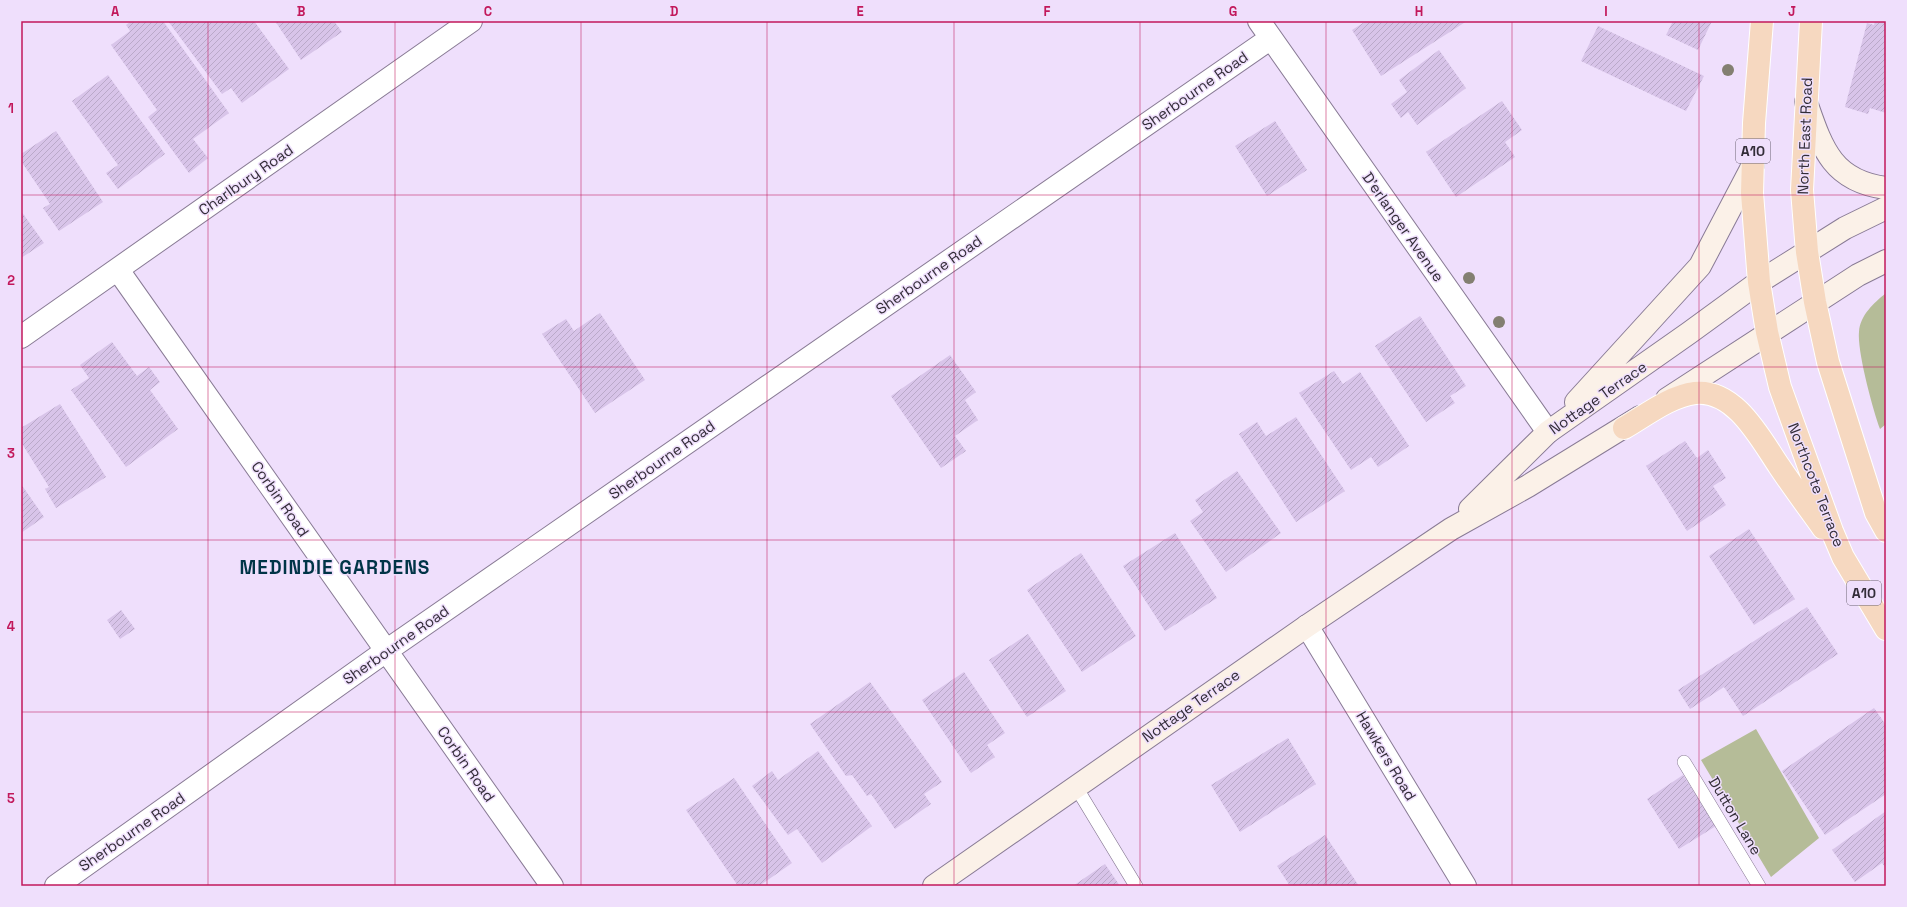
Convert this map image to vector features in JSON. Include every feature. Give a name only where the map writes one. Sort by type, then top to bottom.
[{"type":"highway","name":"A10","points":[[1762,21],[1754,117],[1752,193],[1759,282],[1767,332]]},
{"type":"highway","name":"North East Road","points":[[1811,21],[1802,190],[1807,252],[1815,302]]},
{"type":"highway","points":[[1815,302],[1828,362],[1876,513],[1886,531]]},
{"type":"highway","name":"Northcote Terrace","points":[[1767,332],[1780,387],[1819,497],[1843,557],[1886,629]]},
{"type":"highway","points":[[1624,428],[1673,400],[1694,393],[1709,394],[1728,403],[1755,430],[1843,557]]},
{"type":"main road","points":[[1806,101],[1816,129],[1838,167],[1846,176],[1854,180],[1886,188]]},
{"type":"main road","points":[[1548,432],[1700,266],[1753,165]]},
{"type":"main road","name":"Nottage Terrace","points":[[1451,529],[1548,432],[1759,282],[1850,225],[1886,208]]},
{"type":"main road","name":"Nottage Terrace","points":[[934,886],[1307,626],[1451,529],[1528,486],[1624,428],[1767,332],[1858,274],[1886,261]]},
{"type":"street","name":"Charlbury Road","points":[[21,337],[471,21]]},
{"type":"street","name":"D'erlanger Avenue","points":[[1265,30],[1548,432]]},
{"type":"street","name":"Sherbourne Road","points":[[56,886],[1265,30]]},
{"type":"street","name":"Corbin Road","points":[[118,270],[552,886]]},
{"type":"street","name":"Hawkers Road","points":[[1307,626],[1465,886]]},
{"type":"lane","name":"Dutton Lane","points":[[1684,762],[1759,886]]},
{"type":"lane","points":[[1076,786],[1136,886]]},
{"type":"green space","points":[[1886,293],[1886,424],[1880,429],[1873,408],[1863,366],[1860,352],[1859,332],[1862,320],[1868,310]]},
{"type":"green space","points":[[1756,729],[1819,838],[1771,877],[1701,760]]},
{"type":"building","points":[[131,21],[163,21],[229,113],[193,139],[208,158],[189,173],[148,117],[157,110],[111,45],[130,31],[126,25]]},
{"type":"building","points":[[168,21],[254,21],[289,69],[242,103],[231,88],[222,94]]},
{"type":"building","points":[[275,21],[334,21],[342,32],[301,60]]},
{"type":"building","points":[[1366,21],[1467,21],[1381,76],[1352,30]]},
{"type":"building","points":[[1673,21],[1712,21],[1698,50],[1666,35]]},
{"type":"building","points":[[1875,21],[1886,21],[1886,113],[1870,108],[1868,114],[1845,107],[1867,23],[1874,25]]},
{"type":"building","points":[[1598,26],[1704,76],[1686,111],[1581,61]]},
{"type":"building","points":[[1439,50],[1466,88],[1417,125],[1408,112],[1401,118],[1391,104],[1407,92],[1399,80]]},
{"type":"building","points":[[108,75],[165,154],[118,189],[106,173],[118,165],[72,101]]},
{"type":"building","points":[[1502,101],[1522,130],[1505,142],[1515,157],[1456,197],[1426,152]]},
{"type":"building","points":[[1275,121],[1307,170],[1267,196],[1235,146]]},
{"type":"building","points":[[56,131],[103,202],[59,231],[43,208],[50,204],[21,161],[21,154]]},
{"type":"building","points":[[21,211],[44,243],[21,258]]},
{"type":"building","points":[[600,313],[645,380],[595,413],[542,334],[566,319],[574,331]]},
{"type":"building","points":[[1420,316],[1466,386],[1450,396],[1455,403],[1426,422],[1375,346]]},
{"type":"building","points":[[112,342],[137,376],[149,367],[160,382],[150,390],[178,429],[126,467],[71,390],[89,378],[80,365]]},
{"type":"building","points":[[950,355],[976,392],[965,400],[978,420],[955,436],[966,451],[941,468],[891,396]]},
{"type":"building","points":[[1334,371],[1343,384],[1360,372],[1409,446],[1378,467],[1371,457],[1351,470],[1299,393]]},
{"type":"building","points":[[60,404],[106,477],[56,508],[45,489],[49,487],[21,442],[21,428]]},
{"type":"building","points":[[1296,417],[1345,491],[1296,522],[1239,434],[1257,422],[1266,436]]},
{"type":"building","points":[[1685,441],[1697,458],[1708,450],[1726,478],[1713,486],[1726,505],[1687,531],[1646,466]]},
{"type":"building","points":[[1237,471],[1281,533],[1226,572],[1190,521],[1203,512],[1195,500]]},
{"type":"building","points":[[21,484],[44,517],[21,533]]},
{"type":"building","points":[[1749,529],[1795,599],[1754,625],[1709,556]]},
{"type":"building","points":[[1175,533],[1217,598],[1165,631],[1123,566]]},
{"type":"building","points":[[1081,553],[1136,636],[1082,672],[1027,590]]},
{"type":"building","points":[[1807,607],[1838,654],[1743,716],[1724,687],[1690,709],[1678,690]]},
{"type":"building","points":[[121,610],[135,629],[120,639],[107,620]]},
{"type":"building","points":[[1028,634],[1066,691],[1027,717],[989,660]]},
{"type":"building","points":[[964,672],[1005,733],[987,745],[995,757],[971,773],[922,700]]},
{"type":"building","points":[[870,682],[942,782],[924,794],[931,804],[895,829],[871,794],[867,796],[852,775],[846,776],[810,724]]},
{"type":"building","points":[[1874,708],[1886,725],[1886,794],[1825,835],[1782,771]]},
{"type":"building","points":[[1288,738],[1316,784],[1240,832],[1211,785]]},
{"type":"building","points":[[818,751],[872,826],[822,863],[797,829],[788,835],[752,786],[772,771],[778,780]]},
{"type":"building","points":[[1683,775],[1716,826],[1679,849],[1647,799]]},
{"type":"building","points":[[734,778],[792,863],[759,886],[738,886],[686,810]]},
{"type":"building","points":[[1886,811],[1886,868],[1882,863],[1855,882],[1832,850]]},
{"type":"building","points":[[1325,835],[1359,886],[1290,886],[1277,866]]},
{"type":"building","points":[[1105,864],[1120,886],[1073,886]]},
{"type":"district","name":"MEDINDIE GARDENS","points":[[335,567]]}]
